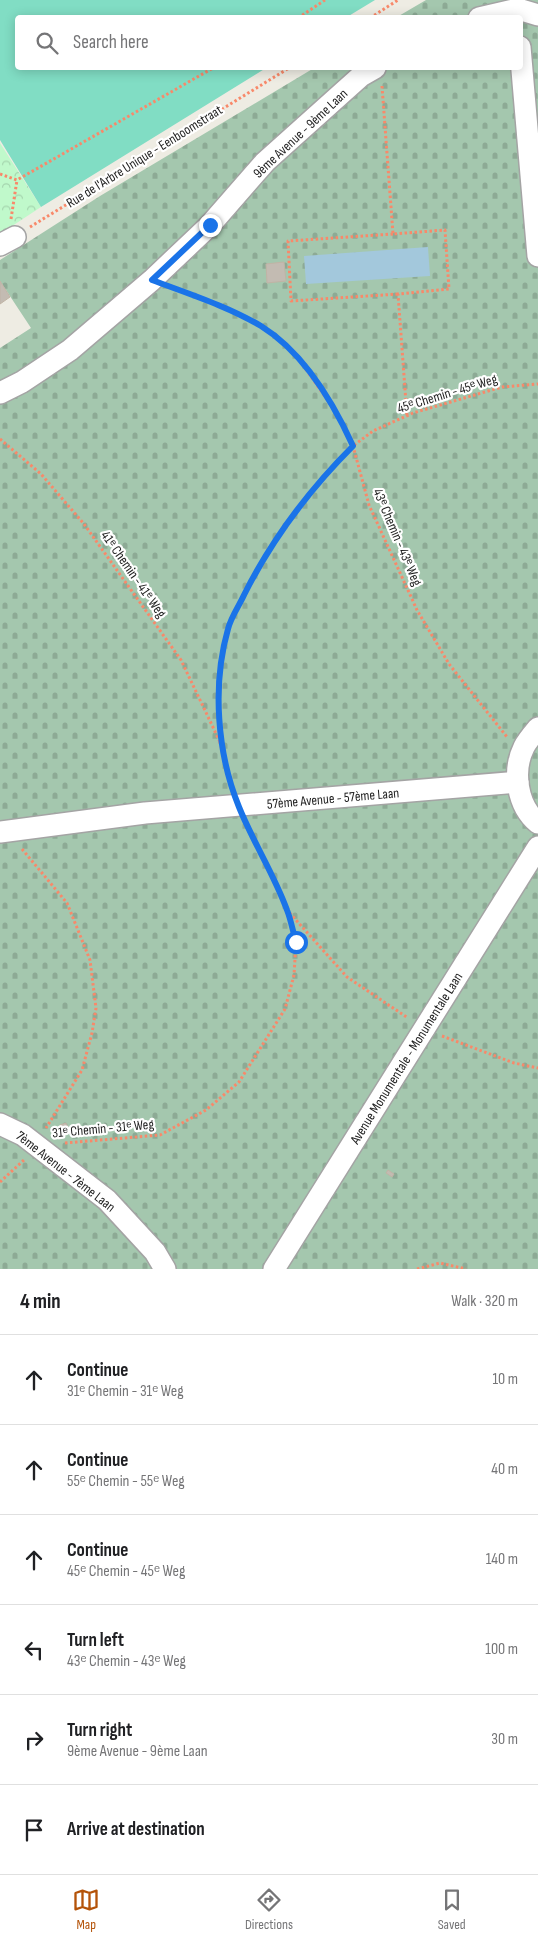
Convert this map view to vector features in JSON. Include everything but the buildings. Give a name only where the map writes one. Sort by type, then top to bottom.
[{"type":"street","points":[[496,15],[523,10]]},
{"type":"street","points":[[522,70],[538,256]]},
{"type":"street","name":"9ème Avenue - 9ème Laan","points":[[0,393],[22,382],[70,350],[152,280],[210,225],[265,162],[361,76],[378,72]]},
{"type":"street","points":[[538,728],[524,746],[517,772],[519,790],[524,806],[538,823]]},
{"type":"street","name":"57ème Avenue - 57ème Laan","points":[[1,832],[145,814],[518,782]]},
{"type":"street","name":"Avenue Monumentale - Monumentale Laan","points":[[274,1269],[538,847]]},
{"type":"street","name":"7ème Avenue - 7ème Laan","points":[[0,1124],[23,1135],[107,1200],[155,1252],[166,1269]]},
{"type":"path","points":[[302,15],[325,0]]},
{"type":"path","points":[[375,15],[398,0]]},
{"type":"path","points":[[0,174],[17,180],[210,70]]},
{"type":"path","name":"Rue de l'Arbre Unique - Eenboomstraat","points":[[7,241],[286,70]]},
{"type":"path","points":[[378,72],[393,234]]},
{"type":"path","points":[[7,241],[17,180]]},
{"type":"path","points":[[445,230],[449,290],[398,294],[292,301],[288,241],[445,230]]},
{"type":"path","name":"43ᵉ Chemin - 43ᵉ Weg","points":[[152,280],[225,308],[262,326],[281,340],[298,358],[342,422],[353,446],[369,505],[416,610],[449,664],[521,754]]},
{"type":"path","points":[[398,294],[407,416]]},
{"type":"path","name":"45ᵉ Chemin - 45ᵉ Weg","points":[[287,910],[238,807],[220,743],[220,675],[228,628],[255,573],[288,521],[326,473],[353,446],[373,431],[407,416],[502,387],[538,384]]},
{"type":"path","name":"41ᵉ Chemin - 41ᵉ Weg","points":[[0,440],[41,474],[84,524],[181,660],[220,743]]},
{"type":"path","points":[[0,1182],[24,1161],[82,1070],[92,1033],[96,1008],[90,960],[67,903],[28,854],[1,832]]},
{"type":"path","points":[[287,910],[347,977],[424,1029],[514,1063],[538,1068]]},
{"type":"path","name":"31ᵉ Chemin - 31ᵉ Weg","points":[[35,1144],[114,1140],[160,1135],[206,1110],[239,1082],[284,1009],[294,975],[296,942],[287,910]]},
{"type":"path","points":[[417,1269],[440,1263],[466,1269]]},
{"type":"green space","points":[[0,0],[375,0],[350,15],[15,15],[15,70],[263,70],[41,207],[0,140]]},
{"type":"green space","points":[[426,0],[538,0],[538,1269],[0,1269],[0,348],[31,328],[0,281],[0,260],[100,196],[311,70],[523,70],[523,15],[400,15]]},
{"type":"green space","points":[[0,143],[41,207],[0,234]]},
{"type":"water","points":[[428,247],[430,276],[306,284],[304,256]]},
{"type":"route","points":[[210,225],[152,280],[225,308],[262,326],[281,340],[298,358],[317,384],[342,422],[353,446],[326,473],[288,521],[255,573],[228,628],[220,675],[220,743],[228,772],[238,807],[287,910],[296,942]]}]
